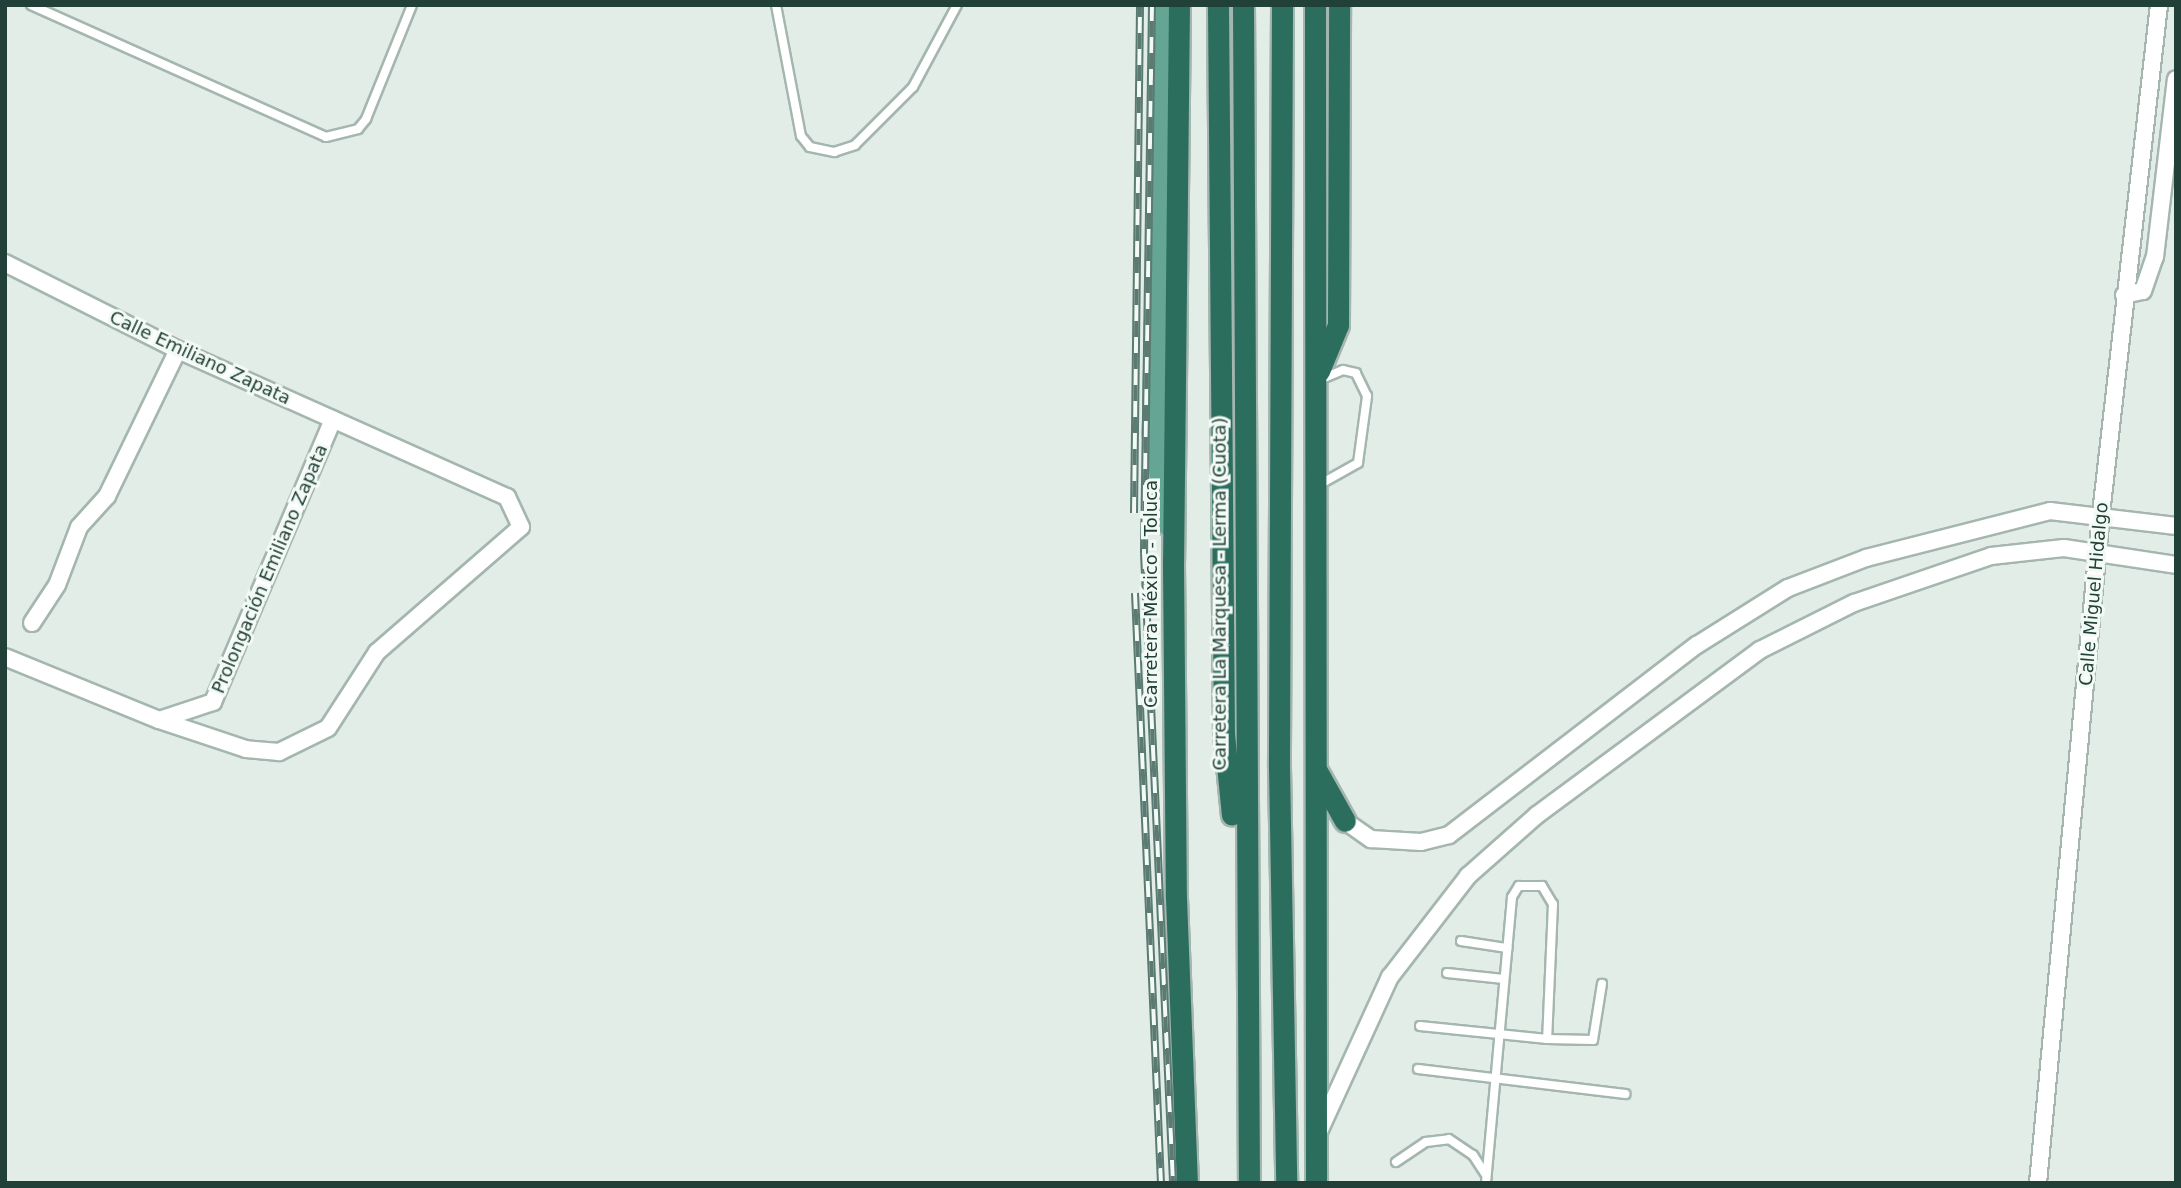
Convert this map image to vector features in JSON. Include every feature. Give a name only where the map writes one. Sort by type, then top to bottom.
[{"type":"highway","name":"Carretera México - Toluca","points":[[1180,5],[1173,564],[1175,898],[1187,1183]]},
{"type":"highway","points":[[1218,5],[1224,734],[1243,933]]},
{"type":"highway","name":"Carretera La Marquesa - Lerma (Cuota)","points":[[1243,5],[1243,933],[1249,1183]]},
{"type":"highway","points":[[1282,5],[1279,766],[1286,1183]]},
{"type":"highway","points":[[1315,5],[1316,1183]]},
{"type":"highway","points":[[1315,382],[1338,325],[1339,5]]},
{"type":"highway","points":[[1315,768],[1345,821]]},
{"type":"main road","points":[[1162,5],[1154,435],[1173,564]]},
{"type":"street","name":"Calle Miguel Hidalgo","points":[[2038,1183],[2101,514],[2159,5]]},
{"type":"street","points":[[2124,295],[2143,291],[2155,257],[2176,79]]},
{"type":"street","name":"Calle Emiliano Zapata","points":[[5,264],[178,350],[507,497],[521,517],[514,539],[389,640],[339,716],[307,742],[265,753],[159,720]]},
{"type":"street","points":[[32,623],[57,585],[79,527],[107,496],[178,350]]},
{"type":"street","name":"Prolongación Emiliano Zapata","points":[[159,720],[213,702],[333,419]]},
{"type":"street","points":[[1345,821],[1371,839],[1421,842],[1450,835],[1697,645],[1788,588],[1963,528],[2050,511],[2101,514],[2176,526]]},
{"type":"street","points":[[1315,1143],[1390,977],[1468,876],[1606,763],[1760,650],[1854,603],[1991,556],[2037,548],[2098,553],[2176,565]]},
{"type":"street","points":[[5,657],[159,720]]},
{"type":"lane","points":[[31,5],[326,137],[358,129],[366,119],[412,5]]},
{"type":"lane","points":[[776,5],[801,136],[810,147],[834,152],[855,145],[913,87],[957,5]]},
{"type":"lane","points":[[1315,382],[1343,370],[1356,373],[1367,396],[1357,463],[1317,486]]},
{"type":"lane","points":[[1486,1179],[1512,897],[1525,883],[1542,886],[1553,904],[1547,1039]]},
{"type":"lane","points":[[1461,941],[1507,948]]},
{"type":"lane","points":[[1447,973],[1504,979]]},
{"type":"lane","points":[[1420,1026],[1547,1039],[1593,1040],[1602,985]]},
{"type":"lane","points":[[1418,1069],[1626,1094]]},
{"type":"lane","points":[[1396,1162],[1426,1142],[1449,1139],[1473,1155],[1486,1179]]},
{"type":"railway","points":[[1134,513],[1140,5]]},
{"type":"railway","points":[[1152,5],[1144,553],[1173,1183]]},
{"type":"railway","points":[[1135,593],[1161,1183]]}]
